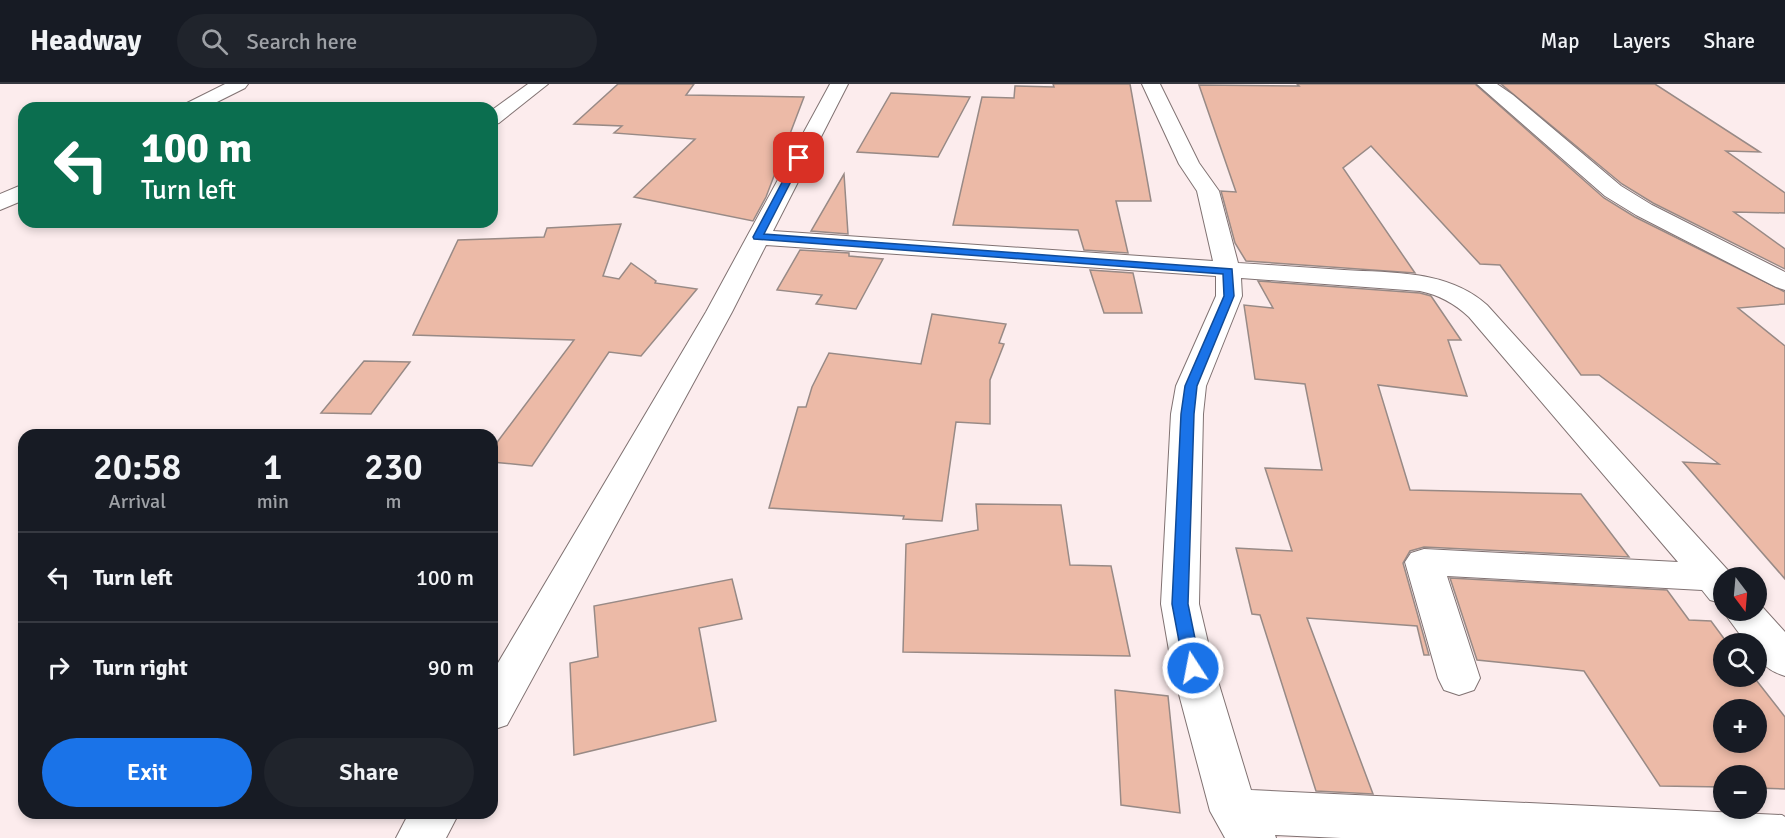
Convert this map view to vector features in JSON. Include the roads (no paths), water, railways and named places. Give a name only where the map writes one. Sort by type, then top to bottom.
[{"type":"street","points":[[203,102],[240,84]]},
{"type":"street","points":[[498,115],[539,84]]},
{"type":"street","points":[[498,701],[719,312],[839,84]]},
{"type":"street","points":[[1150,84],[1189,164],[1208,191],[1228,272],[1229,296],[1191,386],[1188,405],[1180,604],[1193,668],[1243,825],[1782,838]]},
{"type":"street","points":[[1485,84],[1507,99],[1613,191],[1644,210],[1785,282]]},
{"type":"street","points":[[0,203],[18,194]]},
{"type":"street","points":[[758,237],[1228,272],[1420,283],[1448,289],[1466,299],[1713,578]]},
{"type":"street","points":[[1459,678],[1424,562],[1713,584]]},
{"type":"street","points":[[1751,621],[1785,660]]},
{"type":"street","points":[[420,838],[431,819]]}]
